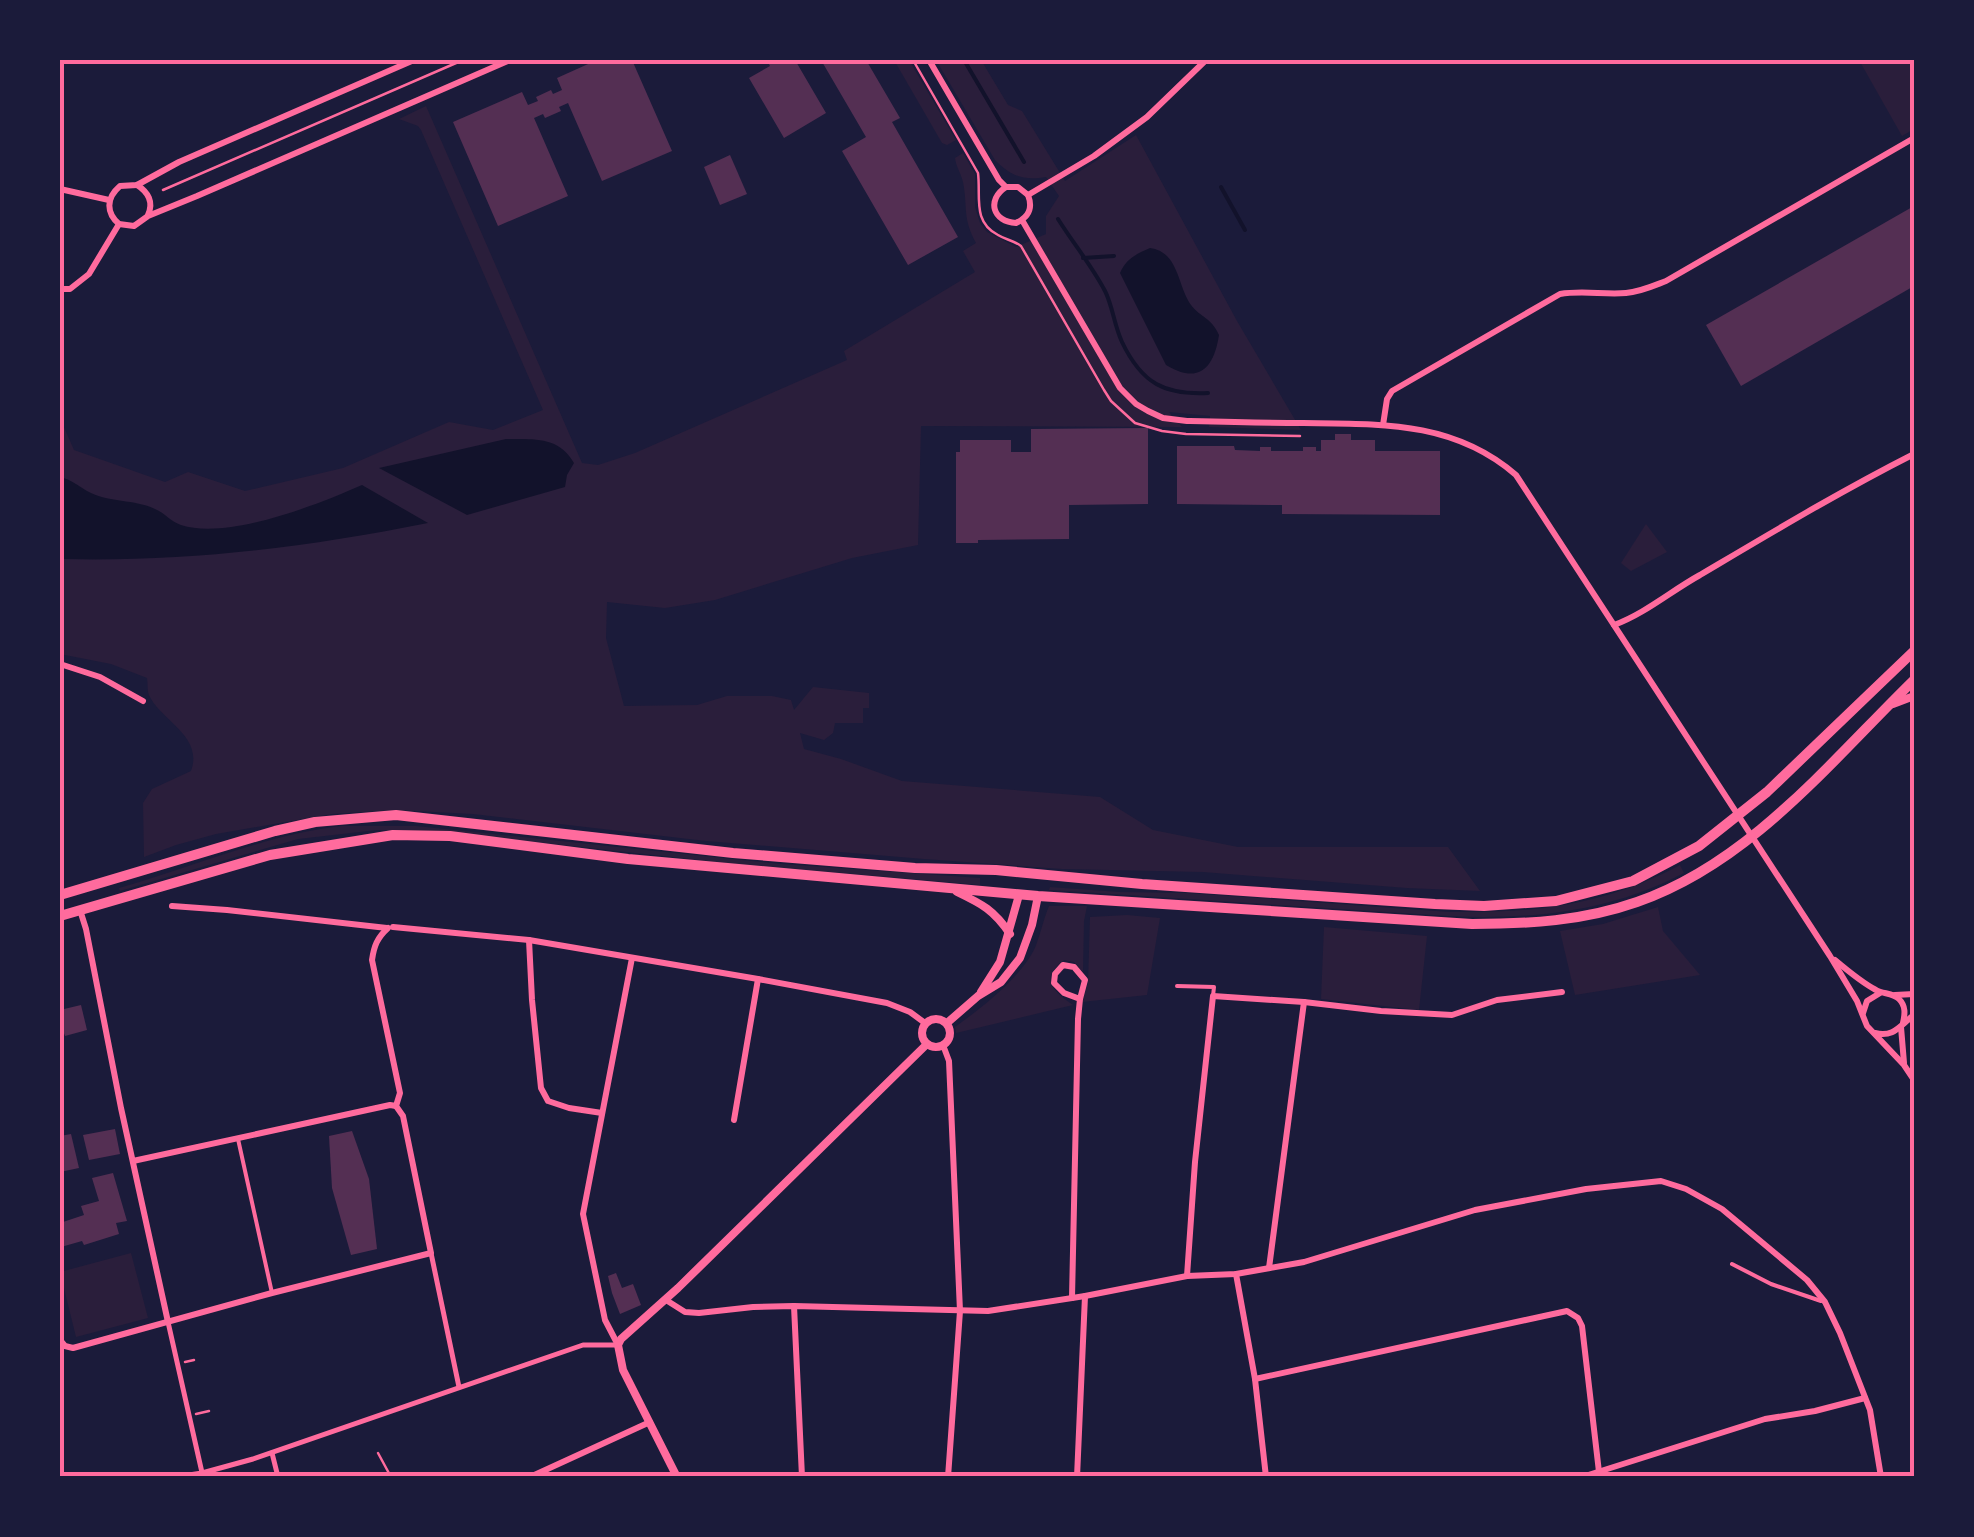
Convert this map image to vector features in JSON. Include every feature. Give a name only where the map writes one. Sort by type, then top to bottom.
[{"type":"main road","points":[[60,895],[275,831],[314,822],[396,815],[733,853],[915,868],[996,870],[1032,876],[1434,904],[1531,904],[1633,881],[1688,854],[1784,778],[1914,651]]},
{"type":"main road","points":[[60,916],[270,855],[393,835],[450,836],[646,860],[1019,895],[1472,924],[1570,919],[1640,901],[1698,872],[1751,836],[1914,680]]},
{"type":"main road","points":[[1019,895],[1032,876]]},
{"type":"main road","points":[[1032,876],[1038,896]]},
{"type":"main road","points":[[74,891],[80,910]]},
{"type":"street","points":[[414,60],[179,162],[137,185],[120,186],[109,200],[110,212],[120,224],[134,226],[148,216],[510,60]]},
{"type":"street","points":[[929,60],[1006,187]]},
{"type":"street","points":[[1028,195],[1094,156],[1147,117],[1206,60]]},
{"type":"street","points":[[1383,425],[1392,391],[1560,294],[1581,290],[1624,294],[1666,281],[1914,138]]},
{"type":"street","points":[[137,185],[149,197],[148,216]]},
{"type":"street","points":[[1006,187],[1018,187],[1028,195],[1030,209],[1022,220],[1010,223],[995,213],[996,195],[1006,187]]},
{"type":"street","points":[[60,190],[109,200]]},
{"type":"street","points":[[1022,220],[1114,378],[1148,412],[1187,421],[1383,425],[1459,440],[1500,462],[1524,487],[1830,956],[1863,1012],[1865,1023],[1914,1080]]},
{"type":"street","points":[[60,288],[70,289],[90,274],[120,224]]},
{"type":"street","points":[[1614,625],[1635,617],[1683,584],[1914,454]]},
{"type":"street","points":[[60,664],[100,677],[142,701]]},
{"type":"street","points":[[1889,706],[1914,696]]},
{"type":"street","points":[[949,888],[987,907],[1010,934]]},
{"type":"street","points":[[978,996],[1000,962],[1019,895]]},
{"type":"street","points":[[947,1023],[1001,982],[1020,958],[1038,896]]},
{"type":"street","points":[[172,906],[529,940],[887,1003],[925,1023]]},
{"type":"street","points":[[80,910],[203,1475]]},
{"type":"street","points":[[391,928],[374,946],[372,960],[400,1093],[396,1106]]},
{"type":"street","points":[[529,940],[541,1088],[548,1101],[602,1114]]},
{"type":"street","points":[[1830,956],[1881,993],[1914,994]]},
{"type":"street","points":[[632,958],[583,1214],[605,1320],[618,1345],[623,1370],[678,1477]]},
{"type":"street","points":[[1072,1298],[1080,999],[1085,980],[1074,967],[1062,965],[1054,983],[1064,993],[1080,999]]},
{"type":"street","points":[[734,1120],[758,978]]},
{"type":"street","points":[[1187,1276],[1213,996],[1452,1015],[1497,1000],[1562,992]]},
{"type":"street","points":[[1863,1012],[1870,998],[1881,993]]},
{"type":"street","points":[[1894,995],[1903,1004],[1905,1017],[1904,1064]]},
{"type":"street","points":[[1269,1268],[1304,1002]]},
{"type":"street","points":[[1874,1032],[1887,1035],[1914,1015]]},
{"type":"street","points":[[936,1018],[947,1023],[950,1035],[944,1045],[927,1044],[922,1036],[925,1023],[936,1018]]},
{"type":"street","points":[[618,1345],[628,1330],[666,1300],[927,1044]]},
{"type":"street","points":[[944,1045],[949,1061],[960,1310],[948,1477]]},
{"type":"street","points":[[132,1161],[396,1106],[403,1116],[460,1387]]},
{"type":"street","points":[[666,1300],[685,1312],[700,1313],[794,1306],[988,1311],[1187,1276],[1236,1274],[1304,1262],[1475,1210],[1586,1189],[1661,1181],[1686,1189],[1722,1209],[1807,1280],[1826,1302],[1874,1422],[1882,1477]]},
{"type":"street","points":[[60,1340],[74,1348],[431,1253]]},
{"type":"street","points":[[1236,1274],[1255,1380],[1266,1477]]},
{"type":"street","points":[[1077,1477],[1086,1296]]},
{"type":"street","points":[[794,1306],[802,1477]]},
{"type":"street","points":[[1255,1380],[1567,1310],[1582,1326],[1599,1472]]},
{"type":"street","points":[[176,1477],[203,1475],[272,1453],[583,1345],[618,1345]]},
{"type":"street","points":[[1582,1477],[1765,1419],[1865,1398]]},
{"type":"street","points":[[530,1477],[651,1422]]},
{"type":"street","points":[[272,1453],[278,1477]]},
{"type":"lane","points":[[1177,986],[1214,986],[1213,996]]},
{"type":"lane","points":[[238,1139],[272,1293]]},
{"type":"lane","points":[[1732,1264],[1771,1284],[1826,1302]]},
{"type":"path","points":[[163,190],[463,60]]},
{"type":"path","points":[[913,60],[978,173],[978,210],[982,220],[991,231],[1021,246],[1104,390],[1124,414],[1135,423],[1186,434],[1300,436]]},
{"type":"path","points":[[190,1416],[209,1411]]},
{"type":"path","points":[[378,1453],[391,1477]]},
{"type":"shaded area","points":[[894,60],[909,60],[956,140],[947,145],[942,143]]},
{"type":"shaded area","points":[[936,60],[981,60],[1008,105],[1022,111],[1065,181],[1136,135],[1301,430],[1209,427],[1210,416],[1169,412],[1182,427],[921,426],[918,545],[852,558],[715,600],[665,608],[607,602],[606,638],[624,706],[697,705],[727,696],[772,696],[791,700],[794,710],[813,687],[869,693],[863,723],[835,723],[833,733],[824,740],[800,733],[804,749],[902,781],[1100,797],[1153,830],[1238,847],[1448,847],[1480,891],[1203,872],[1062,869],[924,859],[706,841],[473,814],[395,810],[332,814],[216,834],[144,857],[143,803],[152,789],[191,771],[191,748],[179,729],[154,704],[147,678],[111,664],[60,654],[60,418],[74,450],[165,482],[188,472],[245,491],[343,468],[449,422],[493,430],[543,410],[421,130],[399,119],[426,106],[582,463],[598,465],[635,453],[847,360],[844,351],[975,272],[963,251],[976,243],[955,158],[963,153],[975,174],[975,207],[987,232],[1016,247],[1046,234],[1046,216],[1059,196],[1046,177],[1018,176],[995,160]]},
{"type":"shaded area","points":[[1859,60],[1914,60],[1914,129],[1902,136]]},
{"type":"shaded area","points":[[1150,248],[1167,256],[1191,305],[1219,335],[1209,364],[1196,373],[1166,365],[1120,273],[1132,258]]},
{"type":"shaded area","points":[[506,439],[544,441],[561,448],[574,463],[565,487],[467,515],[379,468]]},
{"type":"shaded area","points":[[60,477],[95,495],[147,506],[177,524],[200,528],[223,528],[272,518],[362,485],[428,523],[245,552],[60,559]]},
{"type":"shaded area","points":[[1646,524],[1667,552],[1631,571],[1621,563]]},
{"type":"shaded area","points":[[341,826],[416,826],[782,864],[980,878],[980,885],[726,863],[436,831],[377,830],[298,839],[120,891],[119,888],[257,844]]},
{"type":"shaded area","points":[[1680,865],[1684,873],[1628,897],[1569,911],[1509,916],[1448,916],[1049,890],[1050,887],[1188,893],[1450,912],[1511,911],[1596,898]]},
{"type":"shaded area","points":[[1049,906],[1087,906],[1083,972],[1074,962],[1064,960],[1051,979],[1055,990],[1073,1005],[956,1033],[955,1027],[1019,972],[1036,945]]},
{"type":"shaded area","points":[[1658,907],[1663,931],[1700,975],[1575,995],[1560,931],[1603,924]]},
{"type":"shaded area","points":[[1090,917],[1160,918],[1147,995],[1082,1002],[1088,983]]},
{"type":"shaded area","points":[[1324,927],[1427,936],[1419,1010],[1321,999]]},
{"type":"shaded area","points":[[131,1253],[148,1318],[76,1337],[60,1272]]},
{"type":"building","points":[[597,60],[632,60],[672,151],[602,181],[568,103],[559,107],[561,111],[534,118],[568,196],[498,226],[453,122],[522,92],[528,105],[538,101],[536,97],[551,90],[553,94],[562,90],[557,78]]},
{"type":"building","points":[[767,60],[795,60],[826,113],[784,138],[749,78],[770,66]]},
{"type":"building","points":[[821,60],[866,60],[900,118],[892,122],[958,237],[908,265],[842,151],[866,137]]},
{"type":"building","points":[[730,155],[747,194],[720,205],[704,167]]},
{"type":"building","points":[[1914,206],[1914,286],[1741,386],[1706,325]]},
{"type":"building","points":[[1148,428],[1148,504],[1069,505],[1069,539],[956,543],[956,452],[960,452],[960,440],[1011,440],[1011,452],[1031,452],[1031,429]]},
{"type":"building","points":[[1335,434],[1351,434],[1351,440],[1375,440],[1375,451],[1440,451],[1440,515],[1282,514],[1282,505],[1177,504],[1177,446],[1234,446],[1235,450],[1260,451],[1260,447],[1303,451],[1303,447],[1316,447],[1316,451],[1321,451],[1321,440],[1335,440]]},
{"type":"building","points":[[81,1005],[87,1030],[65,1036],[60,1010]]},
{"type":"building","points":[[115,1129],[120,1154],[89,1160],[83,1135]]},
{"type":"building","points":[[352,1131],[369,1179],[377,1249],[351,1255],[332,1188],[329,1136]]},
{"type":"building","points":[[71,1134],[79,1168],[60,1172],[60,1136]]},
{"type":"building","points":[[113,1173],[127,1221],[116,1223],[119,1234],[84,1245],[82,1241],[61,1247],[60,1223],[84,1215],[81,1206],[99,1201],[92,1178]]},
{"type":"building","points":[[616,1273],[622,1288],[633,1284],[641,1305],[620,1314],[608,1276]]},
{"type":"waterway","points":[[964,60],[1024,162]]},
{"type":"waterway","points":[[1221,187],[1245,230]]},
{"type":"waterway","points":[[1058,219],[1105,291],[1122,342],[1138,368],[1167,389],[1208,393]]},
{"type":"waterway","points":[[1083,258],[1114,256]]}]
